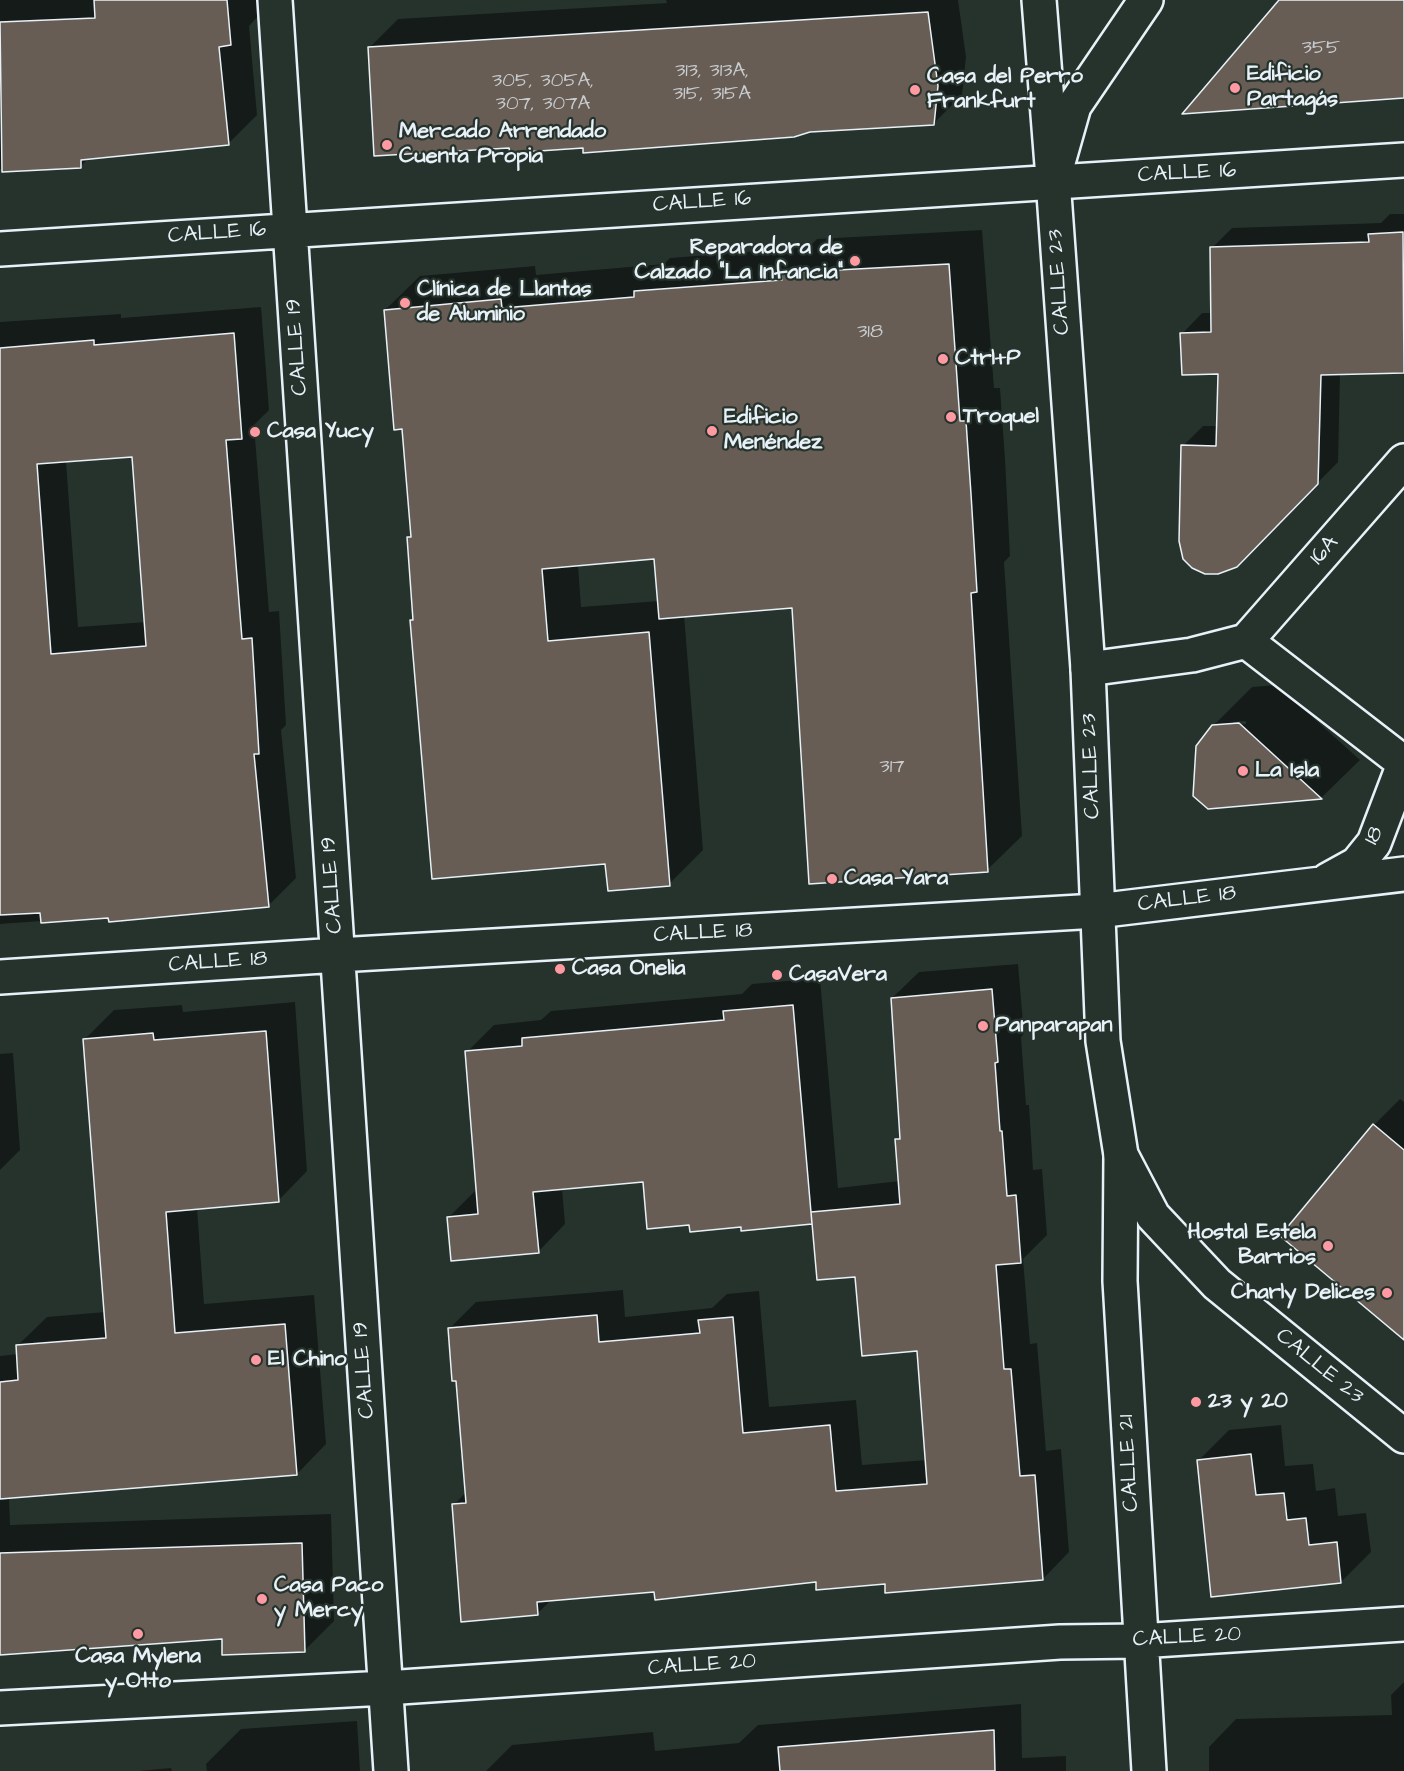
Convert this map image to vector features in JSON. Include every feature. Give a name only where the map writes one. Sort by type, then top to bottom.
[{"type":"street","name":"CALLE 19","points":[[275,0],[391,1771]]},
{"type":"street","points":[[1039,0],[1053,180]]},
{"type":"street","name":"CALLE 23","points":[[1146,0],[1074,106],[1053,180],[1088,669],[1102,1041],[1121,1155],[1154,1216],[1217,1284],[1404,1436]]},
{"type":"street","name":"CALLE 16","points":[[0,249],[1053,180],[1151,177],[1404,160]]},
{"type":"street","name":"16A","points":[[1246,641],[1404,461]]},
{"type":"street","points":[[1088,669],[1192,655],[1246,641],[1404,763]]},
{"type":"street","name":"18","points":[[1318,885],[1357,864],[1374,843],[1404,763]]},
{"type":"street","name":"CALLE 18","points":[[0,977],[1097,911],[1404,874]]},
{"type":"street","name":"CALLE 21","points":[[1121,1155],[1120,1281],[1149,1771]]},
{"type":"street","name":"CALLE 20","points":[[0,1708],[386,1688],[1060,1642],[1140,1641],[1404,1624]]},
{"type":"building","points":[[94,0],[227,0],[231,45],[219,47],[229,145],[81,160],[81,168],[2,172],[0,22],[95,18]]},
{"type":"building","points":[[1279,0],[1404,0],[1404,98],[1182,114]]},
{"type":"building","points":[[928,12],[938,86],[934,125],[810,132],[794,137],[583,153],[583,148],[510,153],[509,148],[374,156],[368,47]]},
{"type":"building","points":[[1403,232],[1404,373],[1321,375],[1318,484],[1237,567],[1218,574],[1205,574],[1192,568],[1183,559],[1179,541],[1181,445],[1216,446],[1218,374],[1182,375],[1180,333],[1211,332],[1210,247],[1369,242],[1368,234]]},
{"type":"building","points":[[949,264],[960,421],[966,421],[971,494],[977,592],[971,593],[988,872],[809,884],[792,608],[659,619],[654,559],[542,569],[548,641],[649,632],[670,886],[608,891],[605,864],[432,879],[410,620],[413,620],[407,537],[411,537],[402,429],[394,430],[384,310],[501,299],[502,308],[634,297],[634,291],[782,280],[782,273]]},
{"type":"building","points":[[234,333],[242,439],[226,440],[242,639],[252,638],[259,754],[254,754],[269,907],[109,922],[108,918],[41,923],[40,913],[0,915],[0,348],[94,340],[94,345]],"holes":[[[132,457],[146,646],[51,654],[37,464]]]},
{"type":"building","name":"La Isla","points":[[1239,723],[1322,799],[1208,809],[1193,796],[1196,746],[1212,725]]},
{"type":"building","points":[[992,989],[998,1062],[995,1063],[1000,1131],[1002,1131],[1007,1196],[1016,1195],[1021,1263],[996,1265],[1004,1369],[1011,1369],[1020,1476],[1035,1475],[1043,1580],[885,1593],[885,1584],[816,1590],[816,1582],[655,1600],[654,1592],[537,1602],[538,1615],[461,1622],[452,1504],[466,1503],[456,1381],[452,1381],[448,1328],[597,1315],[599,1342],[700,1333],[698,1320],[733,1317],[743,1433],[830,1425],[836,1491],[927,1484],[917,1351],[862,1356],[855,1277],[817,1280],[811,1212],[900,1204],[895,1139],[900,1139],[891,998]]},
{"type":"building","points":[[793,1005],[812,1224],[741,1231],[741,1227],[690,1232],[689,1225],[647,1229],[643,1182],[533,1192],[539,1253],[451,1261],[447,1217],[478,1214],[465,1051],[522,1046],[522,1038],[724,1020],[723,1011]]},
{"type":"building","points":[[266,1031],[279,1202],[166,1212],[175,1333],[285,1324],[297,1475],[0,1499],[0,1382],[18,1380],[16,1345],[106,1338],[83,1039],[153,1033],[154,1040]]},
{"type":"building","points":[[1373,1124],[1404,1150],[1404,1340],[1280,1236]]},
{"type":"building","points":[[1251,1454],[1256,1495],[1284,1493],[1287,1520],[1306,1518],[1309,1545],[1337,1542],[1341,1583],[1211,1597],[1197,1460]]},
{"type":"building","points":[[302,1543],[305,1652],[222,1655],[222,1639],[0,1655],[0,1553]]},
{"type":"building","points":[[994,1730],[995,1771],[780,1771],[778,1747]]},
{"type":"place","name":"Edificio Partagás","points":[[1235,88]]},
{"type":"place","name":"Casa del Perro Frankfurt","points":[[915,90]]},
{"type":"place","name":"Mercado Arrendado Cuenta Propia","points":[[387,145]]},
{"type":"place","name":"Reparadora de Calzado \"La Infancia\"","points":[[855,261]]},
{"type":"place","name":"Clínica de Llantas de Aluminio","points":[[405,303]]},
{"type":"place","name":"Ctrl+P","points":[[943,359]]},
{"type":"place","name":"Troquel","points":[[951,417]]},
{"type":"place","name":"Edificio Menéndez","points":[[712,431]]},
{"type":"place","name":"Casa Yucy","points":[[255,432]]},
{"type":"place","name":"La Isla","points":[[1243,771]]},
{"type":"place","name":"Casa Yara","points":[[832,879]]},
{"type":"place","name":"Casa Onelia","points":[[560,969]]},
{"type":"place","name":"CasaVera","points":[[777,975]]},
{"type":"place","name":"Panparapan","points":[[983,1026]]},
{"type":"place","name":"Hostal Estela Barrios","points":[[1328,1246]]},
{"type":"place","name":"Charly Delices","points":[[1387,1293]]},
{"type":"place","name":"El Chino","points":[[256,1360]]},
{"type":"place","name":"23 y 20","points":[[1196,1402]]},
{"type":"place","name":"Casa Paco y Mercy","points":[[262,1599]]},
{"type":"place","name":"Casa Mylena y Otto","points":[[138,1634]]}]
